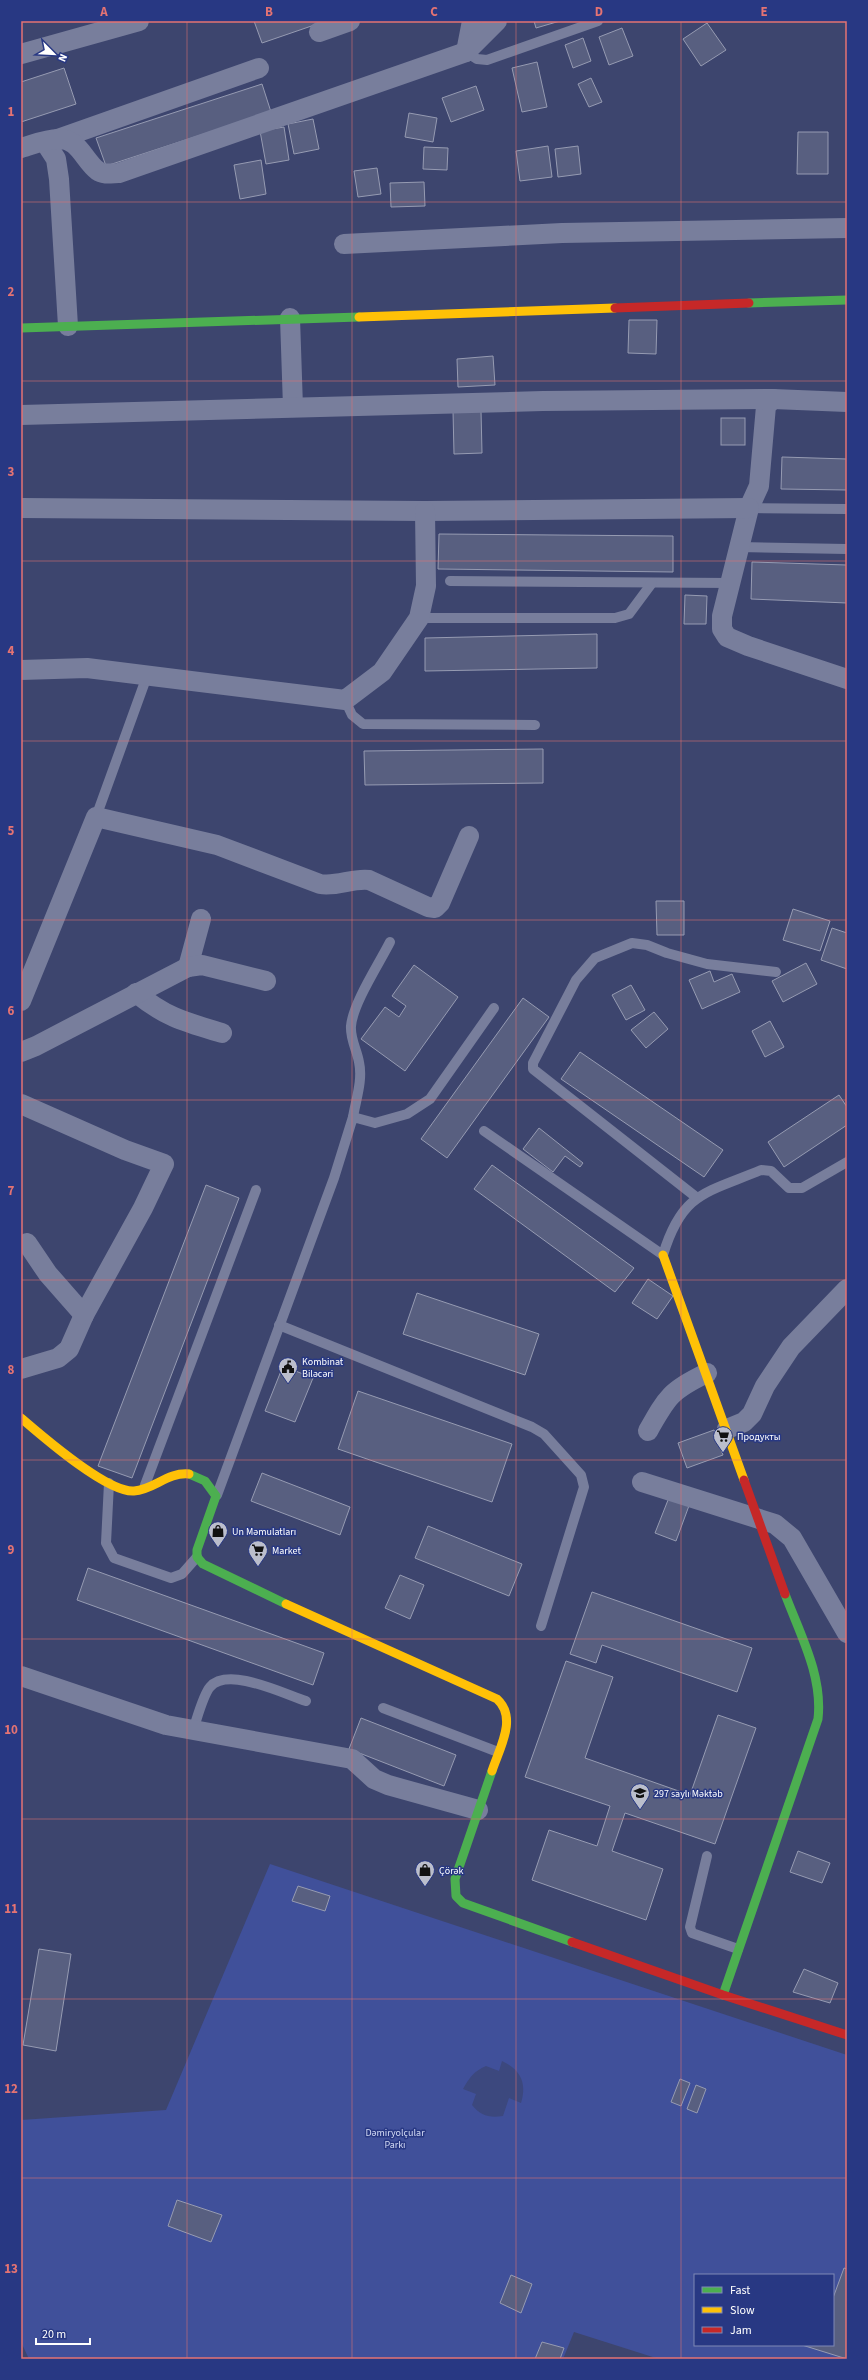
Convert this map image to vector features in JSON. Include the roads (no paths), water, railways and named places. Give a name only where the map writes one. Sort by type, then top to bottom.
[{"type":"street","points":[[21,54],[139,21]]},
{"type":"street","points":[[319,32],[350,21]]},
{"type":"street","points":[[466,52],[472,21]]},
{"type":"street","points":[[51,140],[69,141],[82,151],[97,171],[103,174],[119,173],[466,52],[496,21]]},
{"type":"street","points":[[21,148],[51,140],[259,68]]},
{"type":"street","points":[[51,140],[60,179],[68,326]]},
{"type":"street","points":[[344,244],[562,233],[847,228]]},
{"type":"street","points":[[21,328],[847,300]]},
{"type":"street","points":[[290,318],[293,407]]},
{"type":"street","points":[[773,399],[766,406],[764,415],[759,486],[749,508],[722,616],[722,629],[727,638],[847,679]]},
{"type":"street","points":[[21,415],[293,407],[773,399],[847,402]]},
{"type":"street","points":[[21,508],[425,511],[749,508]]},
{"type":"street","points":[[21,670],[87,668],[345,700],[382,672],[419,618],[426,586],[425,511]]},
{"type":"street","points":[[21,1001],[96,817],[217,845],[320,884],[329,886],[362,879],[370,880],[428,907],[435,908],[440,903],[469,836]]},
{"type":"street","points":[[188,967],[201,919]]},
{"type":"street","points":[[21,1052],[36,1046],[188,967],[202,965],[266,981]]},
{"type":"street","points":[[136,993],[157,1010],[176,1020],[222,1033]]},
{"type":"street","points":[[21,1104],[124,1150],[164,1164],[143,1208],[84,1315],[69,1349],[64,1355],[21,1369]]},
{"type":"street","points":[[27,1243],[48,1274],[84,1315]]},
{"type":"street","points":[[663,1255],[760,1520],[817,1682],[820,1701],[818,1719],[723,1995]]},
{"type":"street","points":[[727,1429],[744,1422],[752,1414],[765,1386],[791,1348],[847,1289]]},
{"type":"street","points":[[648,1431],[665,1400],[683,1385],[707,1373]]},
{"type":"street","points":[[21,1418],[109,1483],[121,1489],[134,1491],[167,1477],[179,1474],[202,1477],[211,1485],[216,1496],[199,1540],[197,1557],[211,1568],[309,1615],[493,1696],[503,1703],[509,1717],[455,1879],[456,1896],[463,1903],[723,1995],[847,2035]]},
{"type":"street","points":[[642,1482],[775,1524],[792,1538],[847,1633]]},
{"type":"street","points":[[21,1676],[166,1725],[352,1759],[374,1779],[388,1785],[478,1810]]},
{"type":"lane","points":[[466,52],[477,59],[487,60],[598,21]]},
{"type":"lane","points":[[749,508],[847,509]]},
{"type":"lane","points":[[739,547],[847,549]]},
{"type":"lane","points":[[450,582],[731,583]]},
{"type":"lane","points":[[419,618],[615,618],[629,614],[652,583]]},
{"type":"lane","points":[[96,817],[147,676]]},
{"type":"lane","points":[[345,700],[352,715],[363,724],[535,725]]},
{"type":"lane","points":[[216,1496],[334,1178],[352,1117],[361,1075],[359,1060],[353,1046],[351,1026],[356,1010],[390,942]]},
{"type":"lane","points":[[696,1197],[533,1069],[533,1063],[576,980],[595,958],[632,943],[647,945],[667,953],[707,964],[776,972]]},
{"type":"lane","points":[[352,1117],[375,1123],[407,1114],[430,1099],[494,1008]]},
{"type":"lane","points":[[484,1131],[663,1255],[670,1230],[678,1216],[696,1197],[761,1170],[771,1171],[789,1188],[802,1188],[847,1162]]},
{"type":"lane","points":[[144,1488],[256,1190]]},
{"type":"lane","points":[[279,1325],[532,1427],[544,1434],[581,1475],[584,1487],[541,1626]]},
{"type":"lane","points":[[109,1483],[106,1542],[114,1558],[171,1578],[182,1574],[197,1557]]},
{"type":"lane","points":[[193,1730],[210,1687],[223,1678],[239,1679],[306,1701]]},
{"type":"lane","points":[[383,1708],[498,1752]]},
{"type":"lane","points":[[707,1856],[690,1927],[692,1933],[738,1949]]},
{"type":"place","name":"Kombinat Biləcəri","points":[[288,1384]]},
{"type":"place","name":"Продукты","points":[[723,1453]]},
{"type":"place","name":"Un Məmulatları","points":[[218,1548]]},
{"type":"place","name":"Market","points":[[258,1567]]},
{"type":"place","name":"297 saylı Məktəb","points":[[640,1810]]},
{"type":"place","name":"Çörək","points":[[425,1887]]},
{"type":"park label","name":"Dəmiryolçular Parkı","points":[[395,2138]]}]
